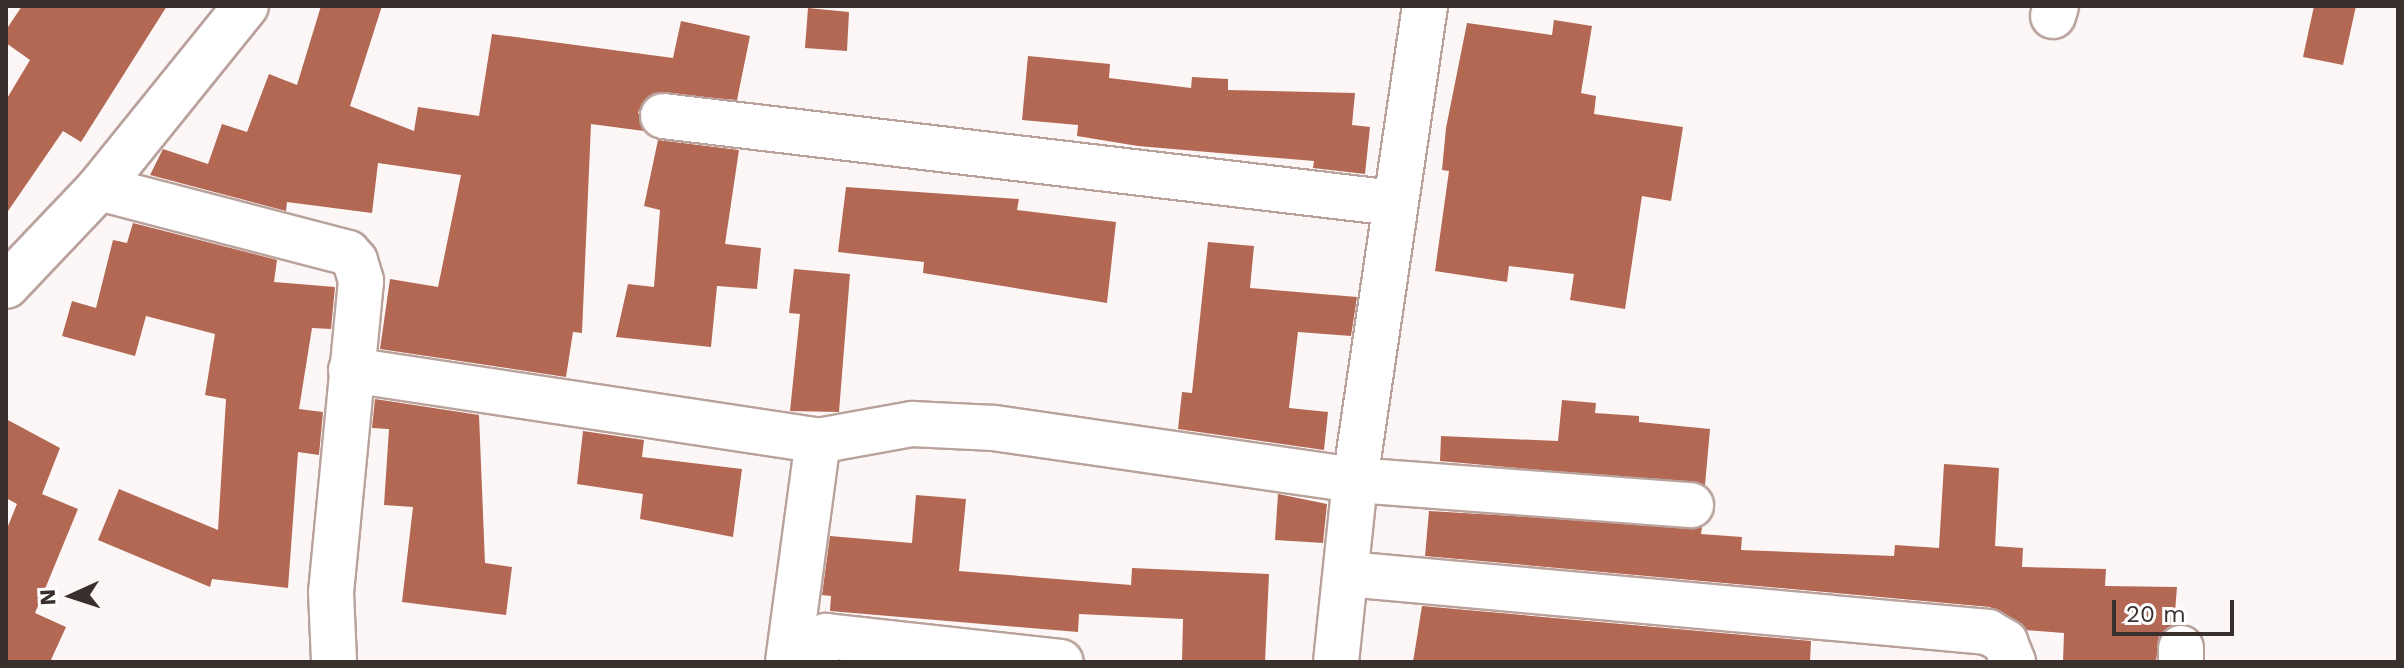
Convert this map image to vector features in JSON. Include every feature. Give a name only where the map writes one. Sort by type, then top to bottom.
[{"type":"street","points":[[6,286],[99,188],[246,6]]},
{"type":"street","points":[[1336,662],[1355,480],[1425,6]]},
{"type":"street","points":[[663,116],[1394,203]]},
{"type":"street","points":[[99,188],[348,253],[361,281],[331,592],[334,662]]},
{"type":"street","points":[[351,370],[818,441],[912,424],[994,428],[1355,480],[1691,505]]},
{"type":"street","points":[[788,662],[818,441]]},
{"type":"street","points":[[1347,574],[1988,632],[2005,642],[2013,662]]},
{"type":"street","points":[[815,662],[819,639],[826,636],[1061,662]]},
{"type":"building","points":[[22,6],[167,6],[81,142],[63,131],[6,214],[6,100],[30,60],[6,43],[6,30]]},
{"type":"building","points":[[321,6],[382,6],[350,106],[414,131],[418,107],[479,116],[492,34],[673,58],[681,21],[750,36],[737,100],[654,93],[638,112],[644,131],[591,124],[582,333],[573,332],[566,377],[380,349],[390,279],[438,287],[461,175],[378,163],[372,213],[287,202],[286,211],[150,175],[163,149],[208,164],[222,124],[247,132],[269,74],[297,85]]},
{"type":"building","points":[[2314,6],[2356,6],[2343,65],[2303,57]]},
{"type":"building","points":[[808,8],[849,12],[847,51],[805,48]]},
{"type":"building","points":[[1554,20],[1592,26],[1581,93],[1596,96],[1594,114],[1683,127],[1671,201],[1642,196],[1625,309],[1570,300],[1574,274],[1509,266],[1507,282],[1435,271],[1449,171],[1442,170],[1446,128],[1467,23],[1552,35]]},
{"type":"building","points":[[1028,56],[1110,64],[1109,78],[1191,88],[1192,77],[1228,79],[1228,90],[1355,93],[1352,125],[1370,127],[1365,174],[1313,168],[1314,161],[1138,146],[1077,136],[1078,125],[1022,120]]},
{"type":"building","points":[[658,140],[739,150],[725,244],[761,248],[757,289],[717,286],[711,347],[616,337],[628,284],[654,287],[660,210],[644,206]]},
{"type":"building","points":[[846,187],[1019,199],[1017,210],[1116,222],[1107,303],[923,273],[924,262],[838,252]]},
{"type":"building","points":[[133,223],[277,260],[274,282],[335,287],[331,329],[312,328],[299,409],[323,412],[319,455],[298,452],[288,588],[212,579],[210,587],[98,540],[119,489],[218,530],[226,399],[205,395],[215,334],[146,316],[135,356],[62,336],[72,301],[96,308],[113,240],[127,243]]},
{"type":"building","points":[[1208,242],[1254,246],[1250,288],[1357,297],[1351,336],[1298,332],[1289,408],[1328,412],[1324,450],[1178,429],[1182,392],[1192,393]]},
{"type":"building","points":[[794,269],[850,274],[839,412],[790,411],[800,314],[789,313]]},
{"type":"building","points":[[375,399],[479,415],[485,563],[512,567],[506,615],[402,602],[413,507],[384,505],[389,429],[372,428]]},
{"type":"building","points":[[1562,400],[1596,403],[1595,413],[1639,416],[1639,422],[1710,429],[1705,485],[1440,461],[1441,436],[1558,441]]},
{"type":"building","points":[[6,419],[60,448],[42,494],[78,509],[35,613],[66,627],[50,662],[6,662],[6,531],[17,504],[6,498]]},
{"type":"building","points":[[583,431],[644,440],[642,457],[742,469],[733,537],[640,519],[643,494],[577,484]]},
{"type":"building","points":[[1944,464],[1999,468],[1995,546],[2023,548],[2022,567],[2106,569],[2105,586],[2177,587],[2174,625],[2159,636],[2156,662],[2063,662],[2064,633],[2026,630],[1990,607],[1425,556],[1429,511],[1702,527],[1701,534],[1742,537],[1741,550],[1894,556],[1895,545],[1939,548]]},
{"type":"building","points":[[1278,494],[1327,504],[1323,543],[1275,540]]},
{"type":"building","points":[[916,495],[966,499],[959,571],[1131,585],[1132,568],[1269,574],[1265,662],[1182,662],[1183,619],[1079,614],[1078,632],[830,611],[831,596],[822,595],[830,536],[912,543]]},
{"type":"building","points":[[1422,606],[1811,641],[1810,662],[1413,662]]}]
